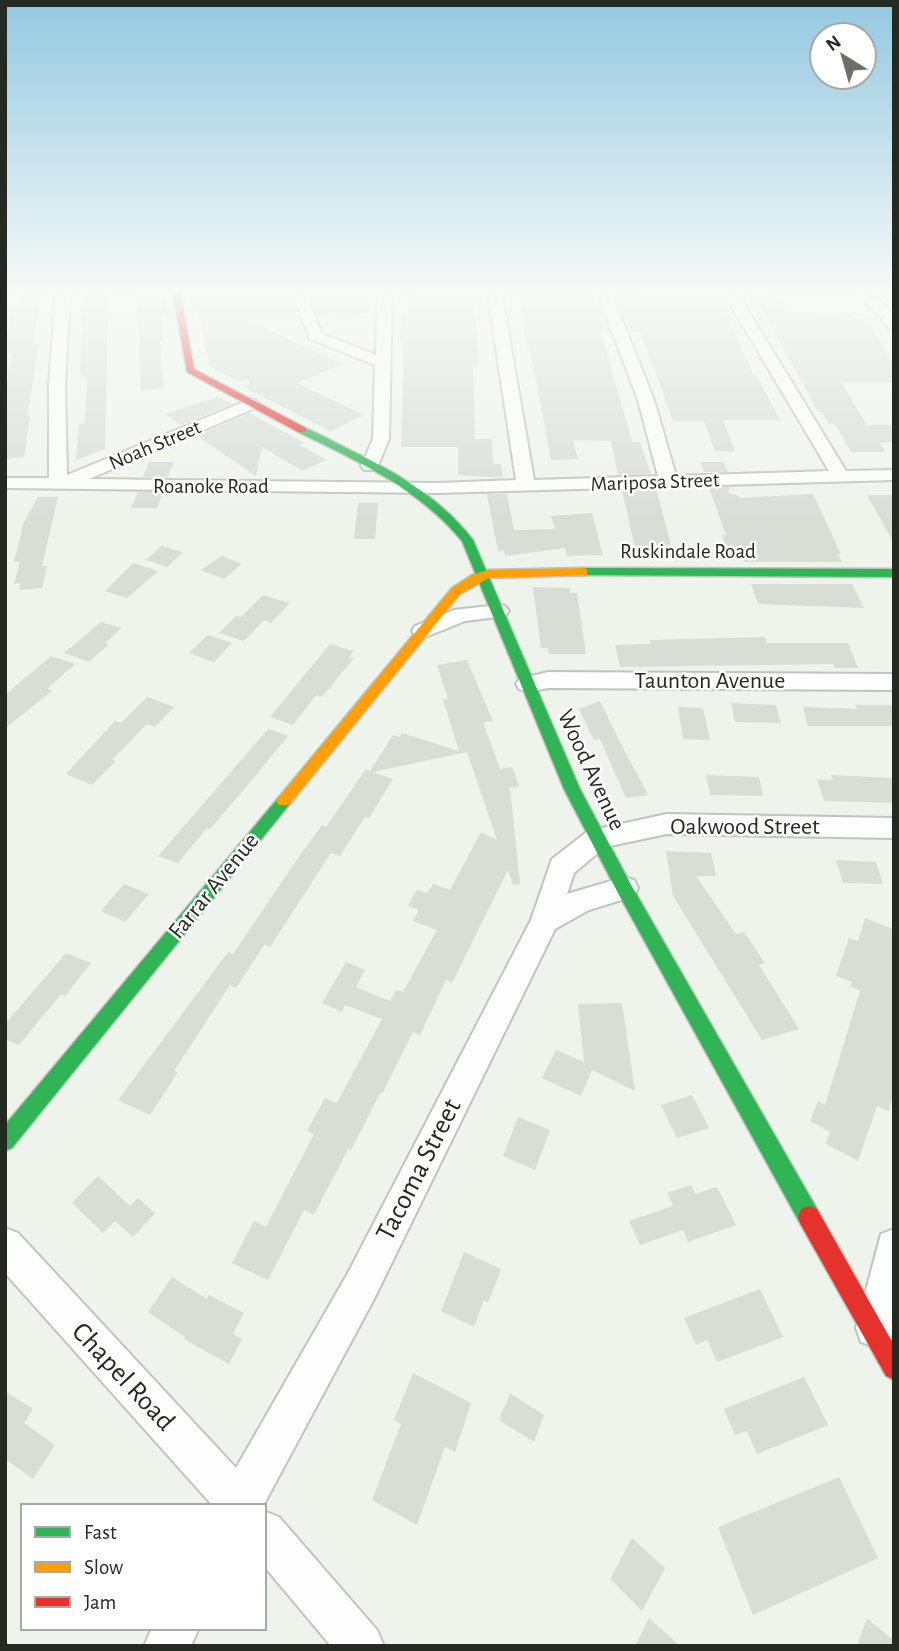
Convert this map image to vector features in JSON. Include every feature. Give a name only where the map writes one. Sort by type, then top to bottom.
[{"type":"main road","name":"Wood Avenue","points":[[188,366],[190,370],[251,404],[416,488],[450,517],[461,533],[490,592],[572,789],[597,838],[894,1368]]},
{"type":"main road","name":"Ruskindale Road","points":[[490,592],[894,573]]},
{"type":"main road","name":"Farrar Avenue","points":[[5,1141],[423,631],[439,607],[447,601]]},
{"type":"street","points":[[58,366],[58,485]]},
{"type":"street","points":[[370,466],[381,439],[383,366]]},
{"type":"street","points":[[507,366],[526,486]]},
{"type":"street","points":[[633,366],[646,400],[670,482]]},
{"type":"street","points":[[774,366],[841,477]]},
{"type":"street","name":"Noah Street","points":[[58,485],[251,404]]},
{"type":"street","name":"Mariposa Street","points":[[416,488],[894,475]]},
{"type":"street","name":"Roanoke Road","points":[[5,483],[416,488]]},
{"type":"street","name":"Farrar Avenue","points":[[447,601],[490,592]]},
{"type":"street","name":"Farrar Avenue","points":[[423,631],[461,615],[490,592]]},
{"type":"street","name":"Taunton Avenue","points":[[527,684],[548,680],[894,682]]},
{"type":"street","name":"Oakwood Street","points":[[597,838],[667,824],[894,828]]},
{"type":"street","name":"Tacoma Street","points":[[250,1504],[545,921],[562,867],[597,838]]},
{"type":"street","points":[[545,921],[580,901],[624,888]]},
{"type":"street","name":"Chapel Road","points":[[5,1246],[239,1504]]},
{"type":"street","points":[[874,1334],[894,1247]]},
{"type":"street","name":"Chapel Road","points":[[266,1535],[362,1646]]},
{"type":"street","points":[[167,1646],[175,1630]]},
{"type":"building","points":[[10,366],[35,366],[24,457],[5,459],[5,394]]},
{"type":"building","points":[[80,366],[107,366],[105,449],[76,460],[79,424],[84,424],[86,406],[87,376],[81,377]]},
{"type":"building","points":[[140,366],[162,366],[163,388],[141,391]]},
{"type":"building","points":[[209,366],[337,366],[297,383],[364,415],[330,431],[244,387],[249,384],[248,380],[238,381]]},
{"type":"building","points":[[403,366],[473,366],[475,439],[492,439],[493,464],[501,464],[503,478],[458,475],[458,447],[401,447]]},
{"type":"building","points":[[533,366],[611,366],[632,442],[640,442],[651,474],[618,475],[611,441],[573,440],[578,459],[551,460]]},
{"type":"building","points":[[653,366],[749,366],[780,420],[723,420],[735,452],[715,451],[704,421],[673,421]]},
{"type":"building","points":[[793,366],[894,366],[894,382],[841,382],[867,425],[894,425],[894,442],[880,443],[886,452],[851,452],[835,424],[829,424],[822,412],[818,412]]},
{"type":"building","points":[[218,397],[232,404],[181,425],[165,414]]},
{"type":"building","points":[[249,413],[305,443],[300,445],[326,460],[303,471],[262,447],[256,476],[197,436]]},
{"type":"building","points":[[149,462],[174,462],[168,477],[143,477]]},
{"type":"building","points":[[701,462],[724,462],[728,472],[704,472]]},
{"type":"building","points":[[729,487],[729,494],[736,494],[740,498],[813,494],[841,554],[838,554],[842,562],[744,562],[740,553],[728,553],[722,535],[726,535],[709,488]]},
{"type":"building","points":[[656,489],[673,552],[636,552],[622,490]]},
{"type":"building","points":[[138,492],[163,492],[157,508],[131,508]]},
{"type":"building","points":[[487,494],[507,494],[514,530],[555,529],[551,516],[592,513],[603,555],[567,556],[565,548],[506,556],[503,550],[498,551]]},
{"type":"building","points":[[867,495],[894,495],[894,543]]},
{"type":"building","points":[[38,497],[58,497],[42,566],[47,566],[42,588],[19,590],[21,583],[14,584],[20,562],[14,562],[24,522]]},
{"type":"building","points":[[358,503],[378,503],[375,539],[354,539]]},
{"type":"building","points":[[162,546],[183,552],[167,567],[146,560]]},
{"type":"building","points":[[222,556],[242,564],[224,579],[201,570]]},
{"type":"building","points":[[133,563],[158,571],[127,598],[105,591]]},
{"type":"building","points":[[751,584],[852,584],[864,608],[758,604]]},
{"type":"building","points":[[533,587],[570,588],[570,593],[577,593],[586,654],[549,654],[548,648],[541,648]]},
{"type":"building","points":[[263,595],[290,603],[271,623],[264,620],[244,641],[219,633],[236,616],[241,617]]},
{"type":"building","points":[[101,622],[121,628],[105,643],[109,644],[89,662],[64,653]]},
{"type":"building","points":[[208,635],[232,643],[214,662],[189,653]]},
{"type":"building","points":[[765,637],[767,643],[848,643],[858,668],[835,668],[833,664],[620,667],[615,645],[651,644],[650,640]]},
{"type":"building","points":[[330,644],[354,651],[349,657],[354,658],[322,697],[316,695],[293,725],[270,717]]},
{"type":"building","points":[[51,656],[75,664],[47,689],[52,691],[5,728],[5,695]]},
{"type":"building","points":[[467,660],[493,721],[483,722],[500,769],[512,767],[519,786],[510,788],[520,884],[513,885],[508,870],[452,983],[446,980],[420,1035],[413,1032],[382,1094],[380,1093],[351,1150],[348,1149],[314,1215],[304,1210],[268,1280],[232,1263],[254,1221],[266,1227],[314,1134],[307,1131],[325,1098],[337,1103],[382,1019],[345,1005],[342,1012],[322,1003],[346,962],[365,970],[356,987],[390,1001],[396,990],[403,992],[437,930],[413,921],[419,910],[408,906],[417,890],[427,893],[433,884],[450,890],[481,832],[497,840],[467,752],[373,772],[393,779],[369,818],[365,817],[340,856],[331,853],[270,947],[265,944],[236,988],[230,985],[174,1071],[178,1072],[150,1115],[118,1100],[228,952],[233,954],[322,825],[326,827],[366,769],[370,771],[393,735],[399,737],[402,733],[459,751],[443,699],[448,699],[437,665]]},
{"type":"building","points":[[147,697],[174,707],[155,727],[147,724],[92,785],[66,774],[115,721],[121,723]]},
{"type":"building","points":[[600,701],[648,795],[626,798],[600,739],[594,740],[579,709]]},
{"type":"building","points":[[731,703],[776,705],[781,723],[735,722]]},
{"type":"building","points":[[855,705],[894,705],[894,726],[808,726],[803,707],[857,709]]},
{"type":"building","points":[[678,707],[703,708],[710,740],[683,739]]},
{"type":"building","points":[[268,729],[288,736],[210,829],[207,828],[178,863],[158,856]]},
{"type":"building","points":[[706,775],[759,777],[763,796],[710,795]]},
{"type":"building","points":[[831,775],[894,778],[894,803],[824,801],[817,779],[833,780]]},
{"type":"building","points":[[666,851],[711,853],[716,876],[696,876],[736,934],[744,932],[765,963],[759,965],[799,1029],[762,1040],[673,896]]},
{"type":"building","points":[[836,860],[876,862],[883,884],[843,883]]},
{"type":"building","points":[[124,884],[149,894],[125,922],[101,911]]},
{"type":"building","points":[[865,918],[894,929],[894,1090],[889,1111],[877,1106],[858,1161],[826,1144],[830,1132],[810,1121],[818,1101],[825,1105],[860,991],[850,986],[852,982],[836,976],[849,938],[858,941]]},
{"type":"building","points":[[66,953],[91,963],[65,996],[61,994],[19,1045],[5,1039],[5,1024]]},
{"type":"building","points":[[622,1003],[635,1091],[592,1070],[581,1096],[542,1078],[556,1050],[584,1062],[578,1004]]},
{"type":"building","points":[[692,1095],[709,1128],[677,1138],[661,1105]]},
{"type":"building","points":[[518,1117],[550,1130],[535,1170],[503,1156]]},
{"type":"building","points":[[98,1176],[130,1206],[138,1198],[155,1213],[133,1237],[115,1221],[103,1233],[72,1203]]},
{"type":"building","points":[[691,1185],[695,1194],[717,1187],[736,1225],[688,1242],[683,1230],[640,1245],[629,1221],[673,1206],[667,1193]]},
{"type":"building","points":[[464,1252],[501,1269],[488,1303],[484,1300],[474,1327],[441,1311]]},
{"type":"building","points":[[172,1277],[207,1299],[209,1295],[244,1313],[233,1334],[242,1339],[229,1364],[184,1339],[185,1337],[148,1312]]},
{"type":"building","points":[[760,1289],[783,1337],[717,1362],[707,1340],[696,1345],[684,1318]]},
{"type":"building","points":[[413,1373],[471,1403],[455,1452],[445,1447],[417,1525],[372,1500],[401,1424],[394,1420]]},
{"type":"building","points":[[804,1377],[828,1425],[757,1454],[747,1431],[735,1435],[724,1409]]},
{"type":"building","points":[[5,1391],[33,1409],[24,1423],[55,1445],[33,1479],[5,1459]]},
{"type":"building","points":[[510,1393],[544,1415],[534,1442],[499,1420]]},
{"type":"building","points":[[839,1477],[878,1558],[753,1615],[718,1527]]},
{"type":"building","points":[[632,1538],[665,1568],[642,1611],[610,1579]]},
{"type":"building","points":[[649,1618],[680,1646],[635,1646]]},
{"type":"building","points":[[867,1618],[894,1641],[894,1646],[857,1646]]},
{"type":"traffic: fast","points":[[302,430],[413,489],[432,503],[467,540],[572,789],[624,888],[809,1217]]},
{"type":"traffic: fast","points":[[583,572],[894,573]]},
{"type":"traffic: fast","points":[[5,1141],[284,801]]},
{"type":"traffic: slow","points":[[284,801],[456,591],[488,574],[583,572]]},
{"type":"traffic: jam","points":[[189,366],[190,370],[302,430]]},
{"type":"traffic: jam","points":[[809,1217],[894,1368]]}]
